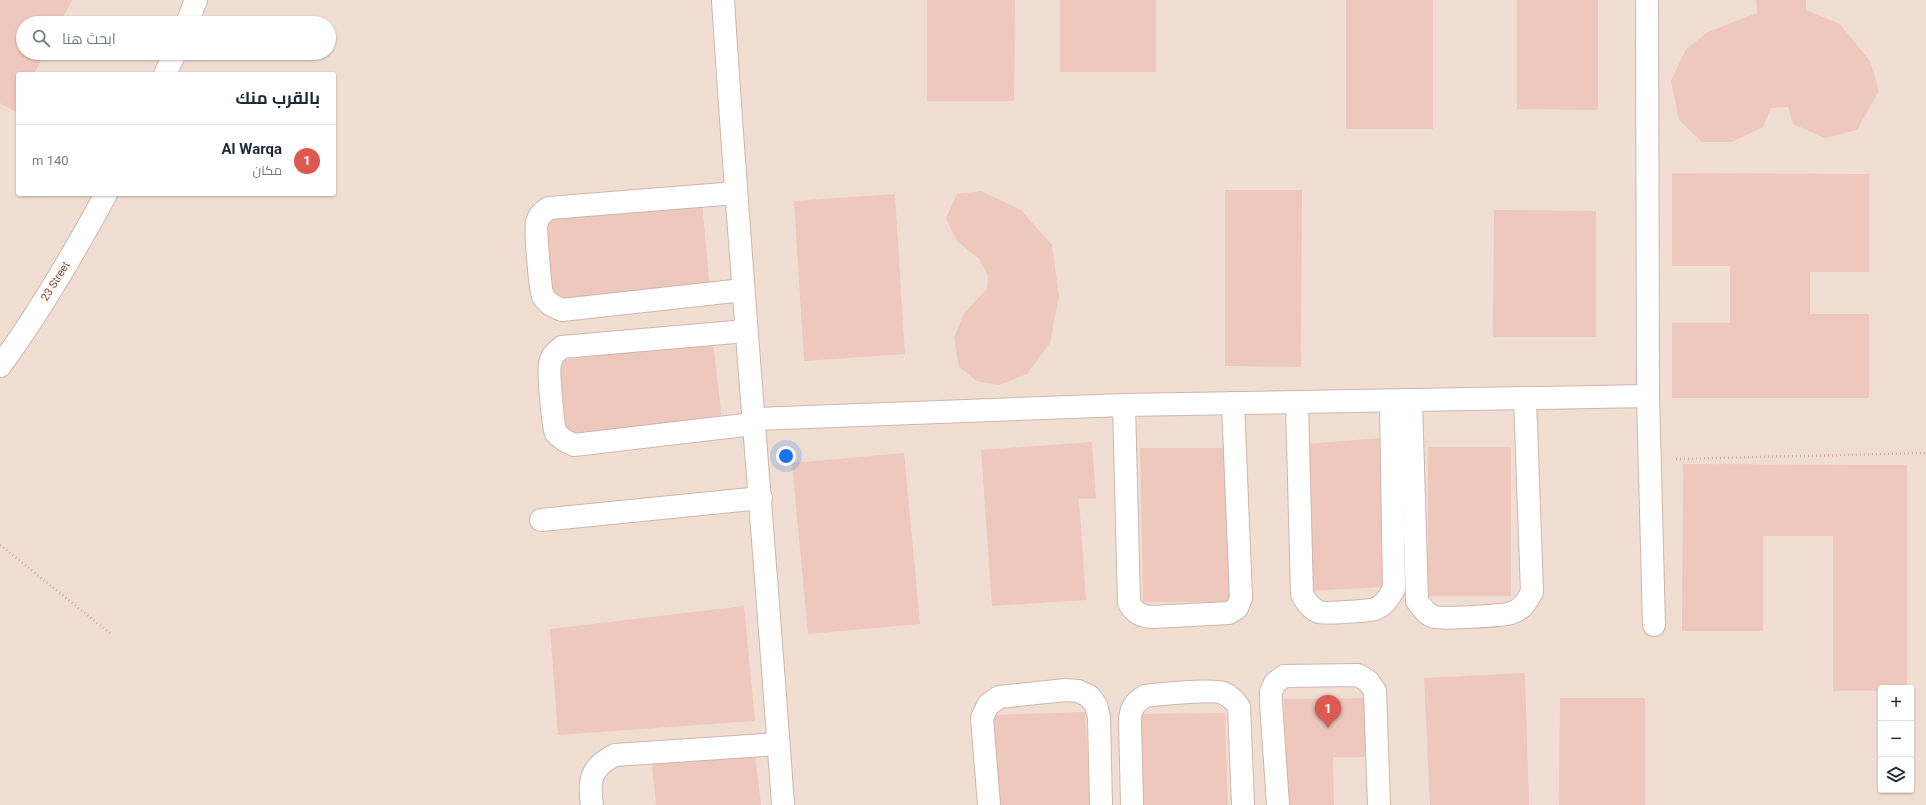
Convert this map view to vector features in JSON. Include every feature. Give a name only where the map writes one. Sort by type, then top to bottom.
[{"type":"street","points":[[190,16],[196,0]]},
{"type":"street","points":[[723,0],[746,331],[761,498],[783,805]]},
{"type":"street","points":[[1647,0],[1648,396],[1654,625]]},
{"type":"street","points":[[166,72],[172,60]]},
{"type":"street","points":[[736,193],[549,208],[541,214],[536,223],[543,296],[551,306],[562,310],[743,290]]},
{"type":"street","name":"23 Street","points":[[0,366],[15,346],[76,248],[105,196]]},
{"type":"street","points":[[746,331],[562,348],[553,354],[549,365],[555,431],[563,440],[574,445],[753,422],[1124,405],[1648,396]]},
{"type":"street","points":[[1401,401],[1417,601],[1424,611],[1435,617],[1447,617],[1512,613],[1525,605],[1532,592],[1525,398]]},
{"type":"street","points":[[1297,403],[1302,594],[1308,606],[1320,613],[1333,613],[1375,609],[1387,601],[1394,589],[1401,401]]},
{"type":"street","points":[[1124,405],[1129,603],[1134,612],[1142,616],[1152,617],[1228,613],[1237,608],[1242,598],[1233,404]]},
{"type":"street","points":[[541,520],[761,498]]},
{"type":"street","points":[[1278,805],[1271,703],[1271,692],[1275,683],[1284,676],[1344,674],[1358,675],[1368,681],[1375,691],[1379,805]]},
{"type":"street","points":[[989,805],[982,718],[988,705],[999,697],[1065,690],[1078,691],[1089,696],[1096,705],[1098,717],[1101,805]]},
{"type":"street","points":[[1132,805],[1130,711],[1136,702],[1145,696],[1222,692],[1232,698],[1240,707],[1243,805]]},
{"type":"street","points":[[592,805],[589,788],[593,773],[602,761],[615,755],[778,744]]},
{"type":"path","points":[[1649,459],[1926,453]]},
{"type":"path","points":[[0,545],[111,634]]},
{"type":"shaded area","points":[[0,0],[1926,0],[1926,805],[0,805]]},
{"type":"building","points":[[0,0],[72,0],[64,16],[16,16],[16,60],[41,60],[35,72],[16,72],[16,112],[0,103]]},
{"type":"building","points":[[927,0],[1015,0],[1014,101],[927,101]]},
{"type":"building","points":[[1060,0],[1156,0],[1156,72],[1060,72]]},
{"type":"building","points":[[1346,0],[1433,0],[1433,129],[1346,129]]},
{"type":"building","points":[[1517,0],[1598,0],[1598,110],[1517,109]]},
{"type":"building","points":[[1756,0],[1806,0],[1806,10],[1840,24],[1870,61],[1879,91],[1857,130],[1825,138],[1793,124],[1788,107],[1771,108],[1763,127],[1732,142],[1702,142],[1679,120],[1671,81],[1686,49],[1708,32],[1757,13]]},
{"type":"building","points":[[1672,173],[1869,174],[1869,272],[1810,272],[1810,314],[1869,314],[1869,398],[1672,398],[1672,323],[1730,323],[1730,266],[1672,266]]},
{"type":"building","points":[[1225,190],[1302,190],[1301,367],[1225,366]]},
{"type":"building","points":[[981,191],[1021,210],[1052,245],[1059,296],[1050,343],[1027,374],[999,385],[977,381],[959,367],[954,338],[964,313],[987,289],[988,275],[979,259],[956,240],[946,218],[957,194]]},
{"type":"building","points":[[895,194],[905,354],[804,361],[794,201]]},
{"type":"building","points":[[702,203],[710,288],[552,302],[543,219]]},
{"type":"building","points":[[1494,210],[1596,211],[1596,337],[1493,337]]},
{"type":"building","points":[[713,341],[722,420],[565,434],[556,361]]},
{"type":"building","points":[[1381,438],[1386,587],[1307,591],[1304,444]]},
{"type":"building","points":[[1092,442],[1096,499],[1079,499],[1086,600],[992,606],[981,450]]},
{"type":"building","points":[[1428,447],[1511,447],[1511,596],[1428,596]]},
{"type":"building","points":[[1140,448],[1228,448],[1233,602],[1143,602]]},
{"type":"building","points":[[904,453],[920,624],[808,634],[792,463]]},
{"type":"building","points":[[1683,464],[1907,465],[1907,685],[1878,685],[1878,691],[1833,691],[1833,536],[1763,536],[1763,631],[1682,631]]},
{"type":"building","points":[[744,606],[755,721],[558,735],[550,629]]},
{"type":"building","points":[[1525,673],[1529,805],[1430,805],[1424,678]]},
{"type":"building","points":[[1372,698],[1373,757],[1333,757],[1334,805],[1285,805],[1284,699]]},
{"type":"building","points":[[1560,698],[1645,698],[1645,805],[1559,805]]},
{"type":"building","points":[[1085,712],[1091,805],[1000,805],[994,715]]},
{"type":"building","points":[[1225,713],[1228,805],[1143,805],[1139,714]]},
{"type":"building","points":[[755,753],[761,805],[656,805],[652,763]]},
{"type":"place","name":"Al Warqa","points":[[1328,728]]}]
